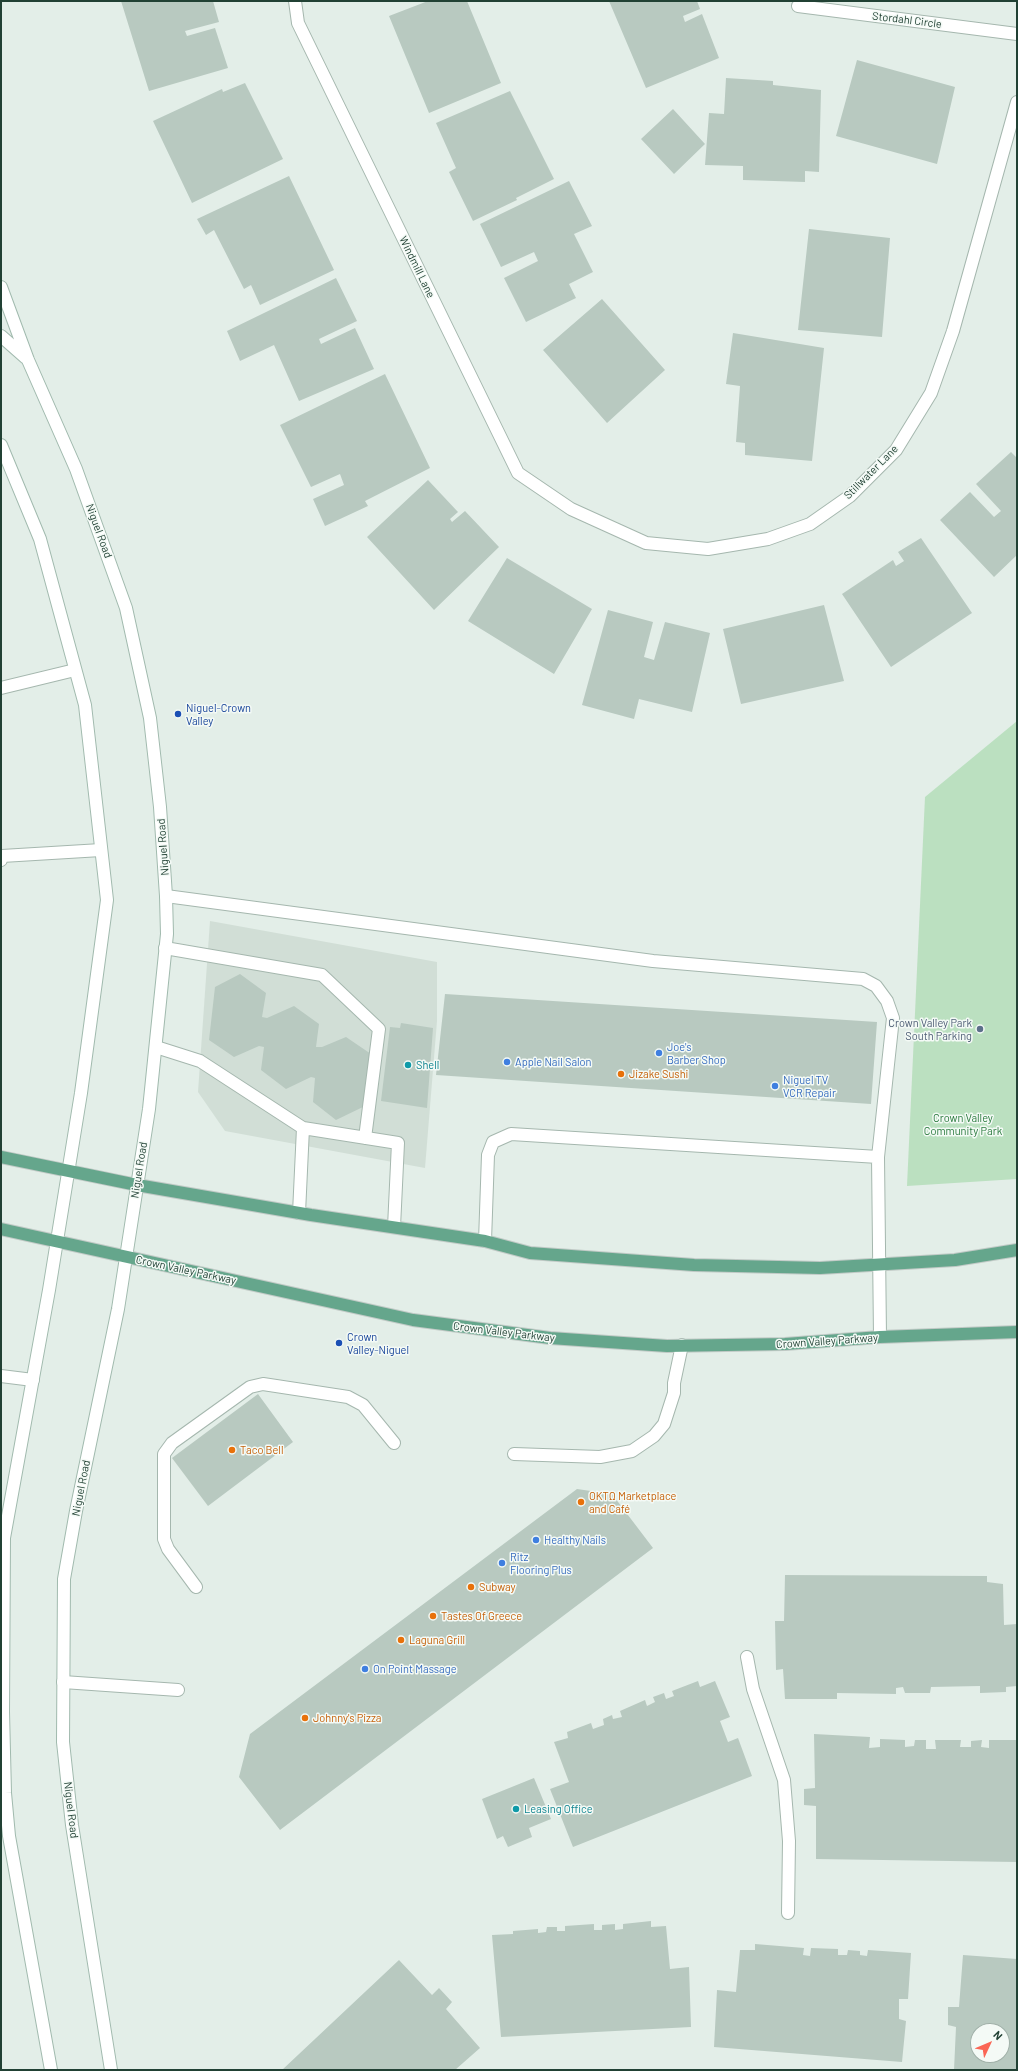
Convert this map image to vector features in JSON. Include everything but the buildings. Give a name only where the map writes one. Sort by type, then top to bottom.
[{"type":"main road","name":"Windmill Lane","points":[[295,1],[298,23],[518,473],[571,509]]},
{"type":"main road","name":"Stordahl Circle","points":[[798,6],[1017,34]]},
{"type":"main road","name":"Stillwater Lane","points":[[571,509],[646,543],[708,549],[768,539],[810,524],[850,496],[896,450],[931,393],[954,331],[1017,102]]},
{"type":"main road","name":"Niguel Road","points":[[1,287],[28,360],[76,469],[126,608],[150,718],[160,807],[166,896],[166,948],[149,1109],[118,1309],[64,1579],[62,1742],[72,1825],[111,2070]]},
{"type":"main road","points":[[1,336],[28,360]]},
{"type":"main road","points":[[1,445],[40,539],[85,705],[107,900],[81,1093],[57,1241],[33,1380],[5,1510],[3,1712],[5,1793],[9,1836],[51,2070]]},
{"type":"main road","points":[[1,688],[75,670]]},
{"type":"main road","points":[[1,855],[101,850]]},
{"type":"main road","points":[[166,896],[653,961],[863,979],[876,986],[887,1001],[893,1018],[878,1157],[880,1337]]},
{"type":"main road","points":[[166,948],[322,975],[379,1029],[365,1138]]},
{"type":"main road","points":[[156,1047],[200,1061],[303,1128],[398,1143],[394,1227]]},
{"type":"main road","points":[[299,1213],[303,1128]]},
{"type":"main road","points":[[485,1241],[488,1155],[493,1142],[511,1134],[878,1157]]},
{"type":"main road","points":[[1,1157],[137,1185],[299,1213],[485,1241],[530,1253],[694,1265],[820,1268],[955,1260],[1017,1250]]},
{"type":"main road","name":"Crown Valley Parkway","points":[[1,1229],[413,1320],[550,1338],[682,1345],[785,1344],[880,1337],[1017,1332]]},
{"type":"main road","points":[[514,1454],[600,1457],[632,1451],[654,1436],[664,1424],[674,1393],[674,1383],[682,1345]]},
{"type":"main road","points":[[1,1376],[33,1380]]},
{"type":"main road","points":[[196,1587],[168,1548],[164,1539],[164,1454],[172,1444],[250,1387],[264,1384],[348,1397],[363,1405],[394,1443]]},
{"type":"main road","points":[[747,1657],[753,1690],[784,1780],[789,1841],[788,1913]]},
{"type":"main road","points":[[63,1682],[178,1690]]},
{"type":"shaded area","points":[[210,921],[437,962],[437,1021],[425,1168],[225,1131],[198,1092]]},
{"type":"green space","name":"Crown Valley Community Park","points":[[1017,721],[1017,1179],[907,1186],[925,797]]},
{"type":"place","name":"Niguel-Crown Valley","points":[[178,714]]},
{"type":"place","name":"Crown Valley Park South Parking","points":[[980,1029]]},
{"type":"place","name":"Joe's Barber Shop","points":[[659,1053]]},
{"type":"place","name":"Apple Nail Salon","points":[[507,1062]]},
{"type":"place","name":"Shell","points":[[408,1065]]},
{"type":"place","name":"Jizake Sushi","points":[[621,1074]]},
{"type":"place","name":"Niguel TV VCR Repair","points":[[775,1086]]},
{"type":"place","name":"Crown Valley-Niguel","points":[[339,1343]]},
{"type":"place","name":"Taco Bell","points":[[232,1450]]},
{"type":"place","name":"OKTΩ Marketplace and Café","points":[[581,1502]]},
{"type":"place","name":"Healthy Nails","points":[[536,1540]]},
{"type":"place","name":"Ritz Flooring Plus","points":[[502,1563]]},
{"type":"place","name":"Subway","points":[[471,1587]]},
{"type":"place","name":"Tastes Of Greece","points":[[433,1616]]},
{"type":"place","name":"Laguna Grill","points":[[401,1640]]},
{"type":"place","name":"On Point Massage","points":[[365,1669]]},
{"type":"place","name":"Johnny's Pizza","points":[[305,1718]]},
{"type":"place","name":"Leasing Office","points":[[516,1809]]}]
